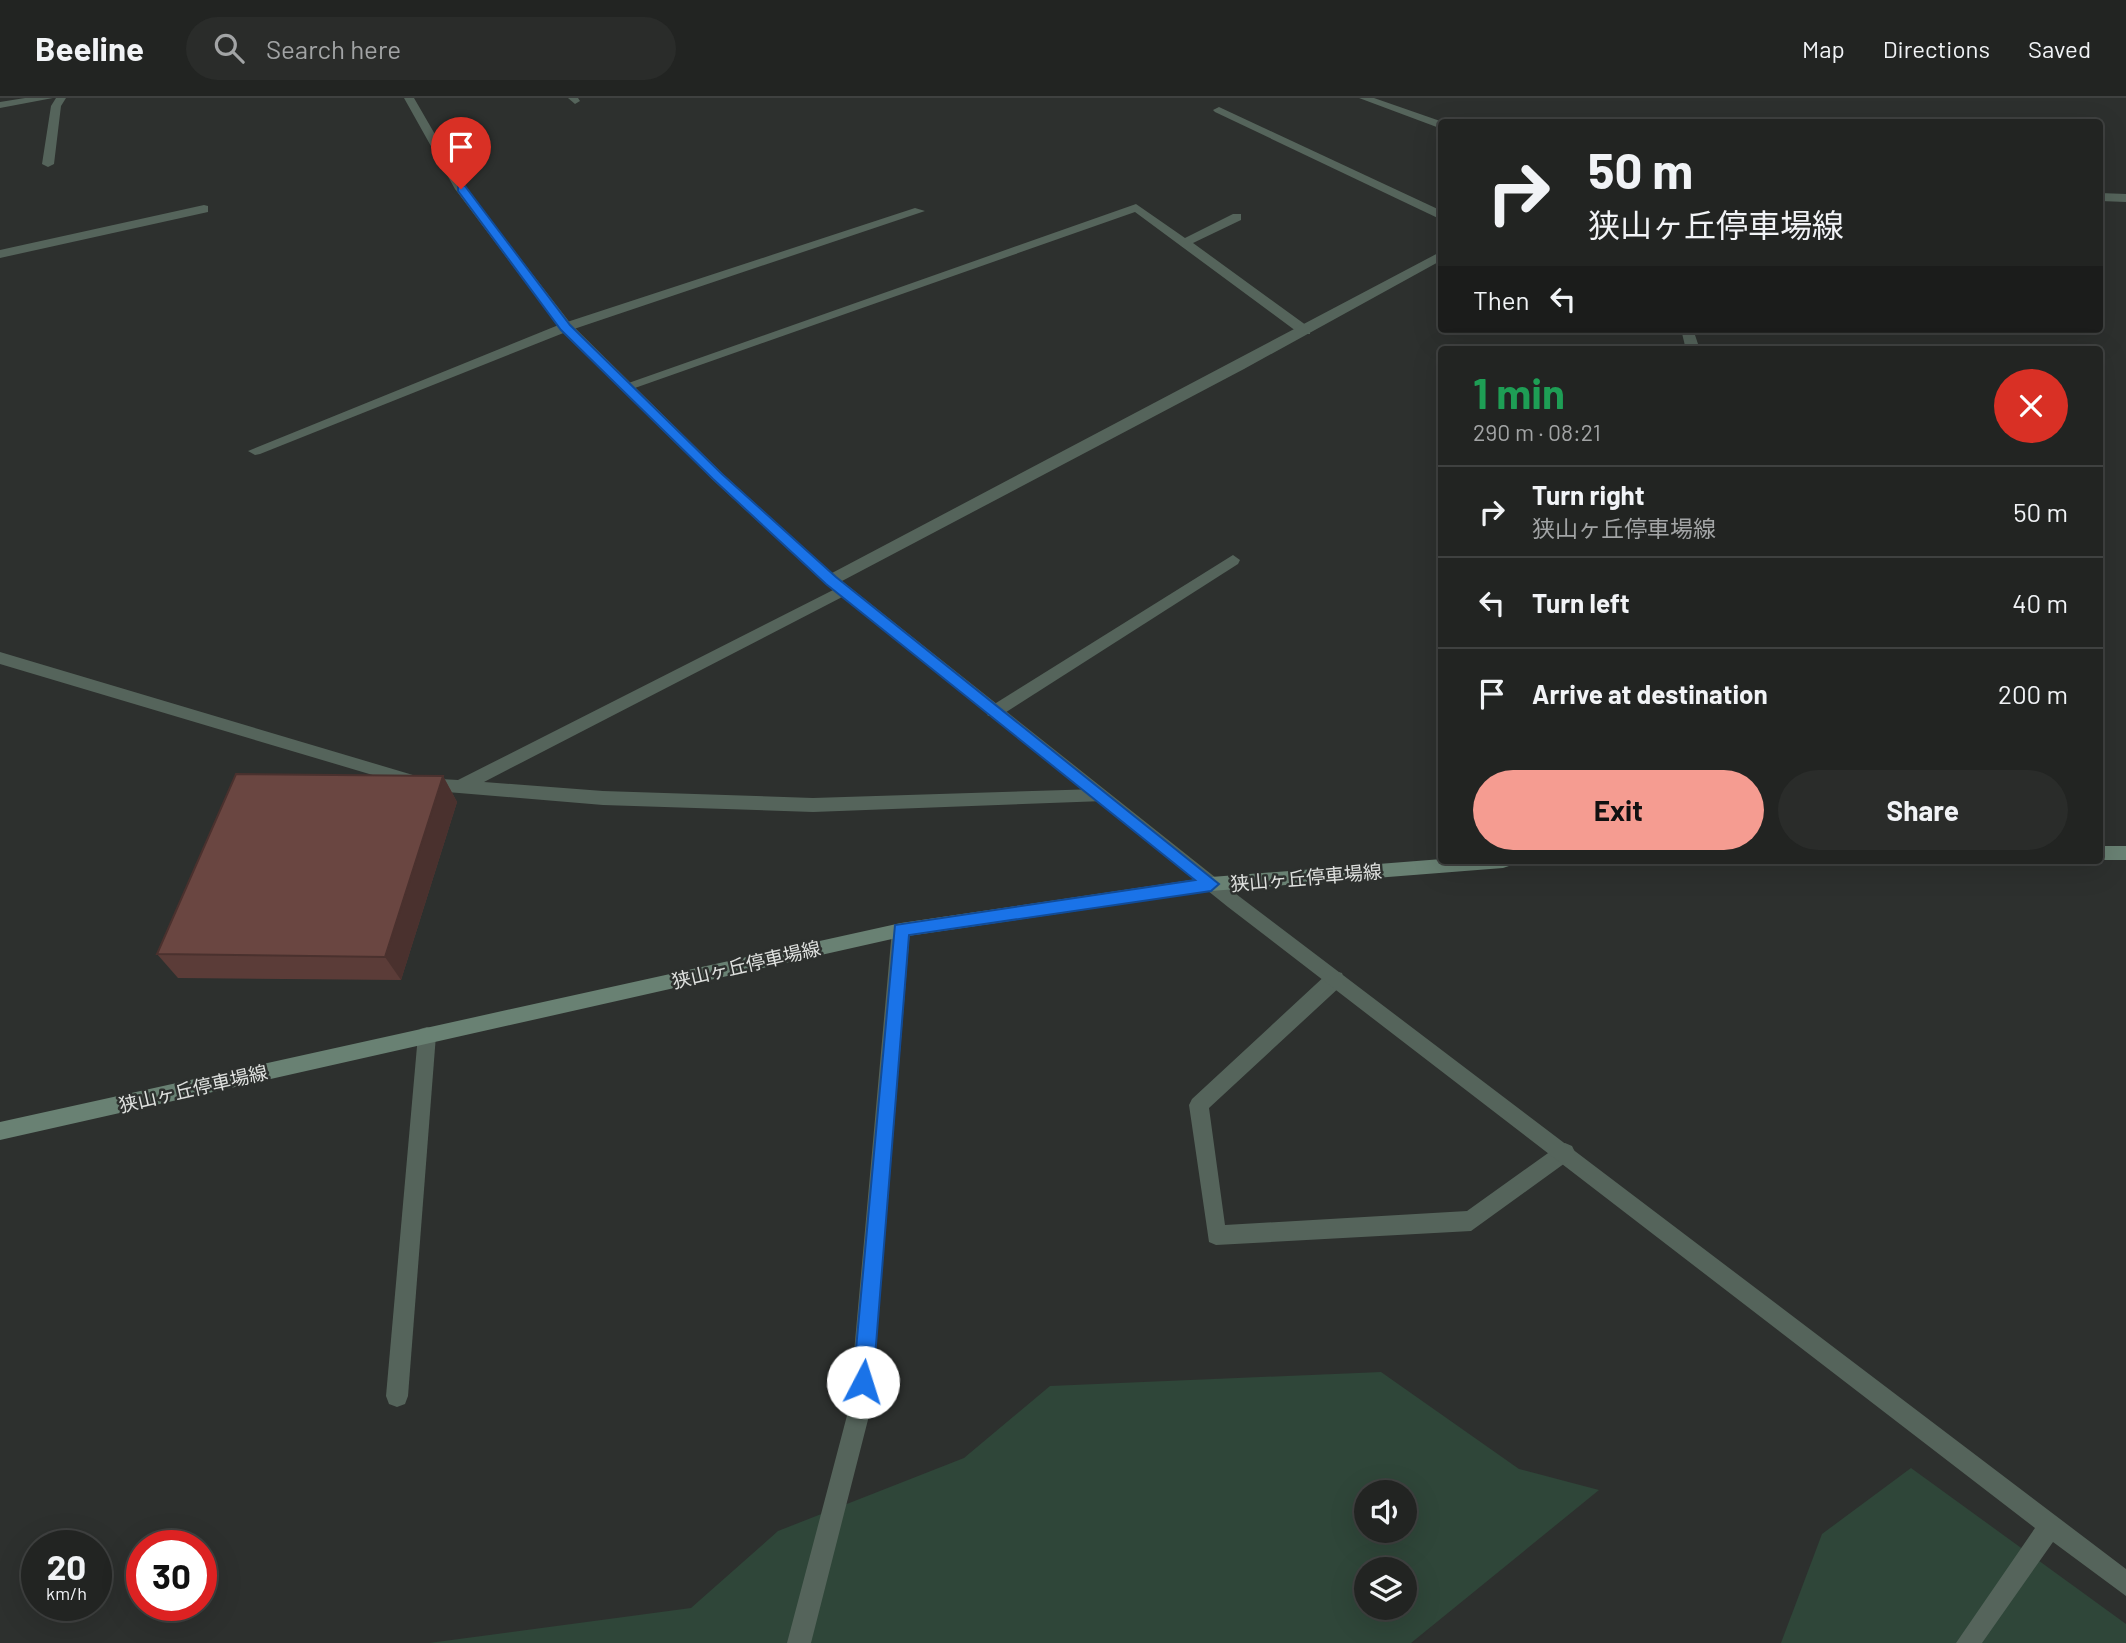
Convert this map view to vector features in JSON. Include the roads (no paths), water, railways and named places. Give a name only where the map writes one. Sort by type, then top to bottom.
[{"type":"main road","points":[[2103,853],[2126,853]]},
{"type":"main road","name":"狭山ヶ丘停車場線","points":[[0,1131],[901,930],[1211,884],[1465,864]]},
{"type":"street","points":[[0,105],[48,98]]},
{"type":"street","points":[[48,164],[56,106],[61,98]]},
{"type":"street","points":[[409,98],[461,189],[566,327],[718,477],[837,585],[1211,884],[1565,1152],[2126,1584]]},
{"type":"street","points":[[1364,98],[1438,125]]},
{"type":"street","points":[[1219,110],[1438,214]]},
{"type":"street","points":[[2103,197],[2126,198]]},
{"type":"street","points":[[627,386],[1136,208],[1305,331]]},
{"type":"street","points":[[0,254],[204,209]]},
{"type":"street","points":[[255,451],[566,327],[919,211]]},
{"type":"street","points":[[1184,243],[1237,217]]},
{"type":"street","points":[[462,786],[1438,258]]},
{"type":"street","points":[[994,712],[1233,560]]},
{"type":"street","points":[[0,658],[423,783],[603,798],[813,805],[1098,796]]},
{"type":"street","points":[[799,1643],[860,1408],[901,930]]},
{"type":"street","points":[[1335,979],[1199,1105],[1216,1235],[1471,1221],[1565,1152]]},
{"type":"street","points":[[397,1396],[427,1035]]},
{"type":"street","points":[[1968,1643],[2051,1525]]}]
